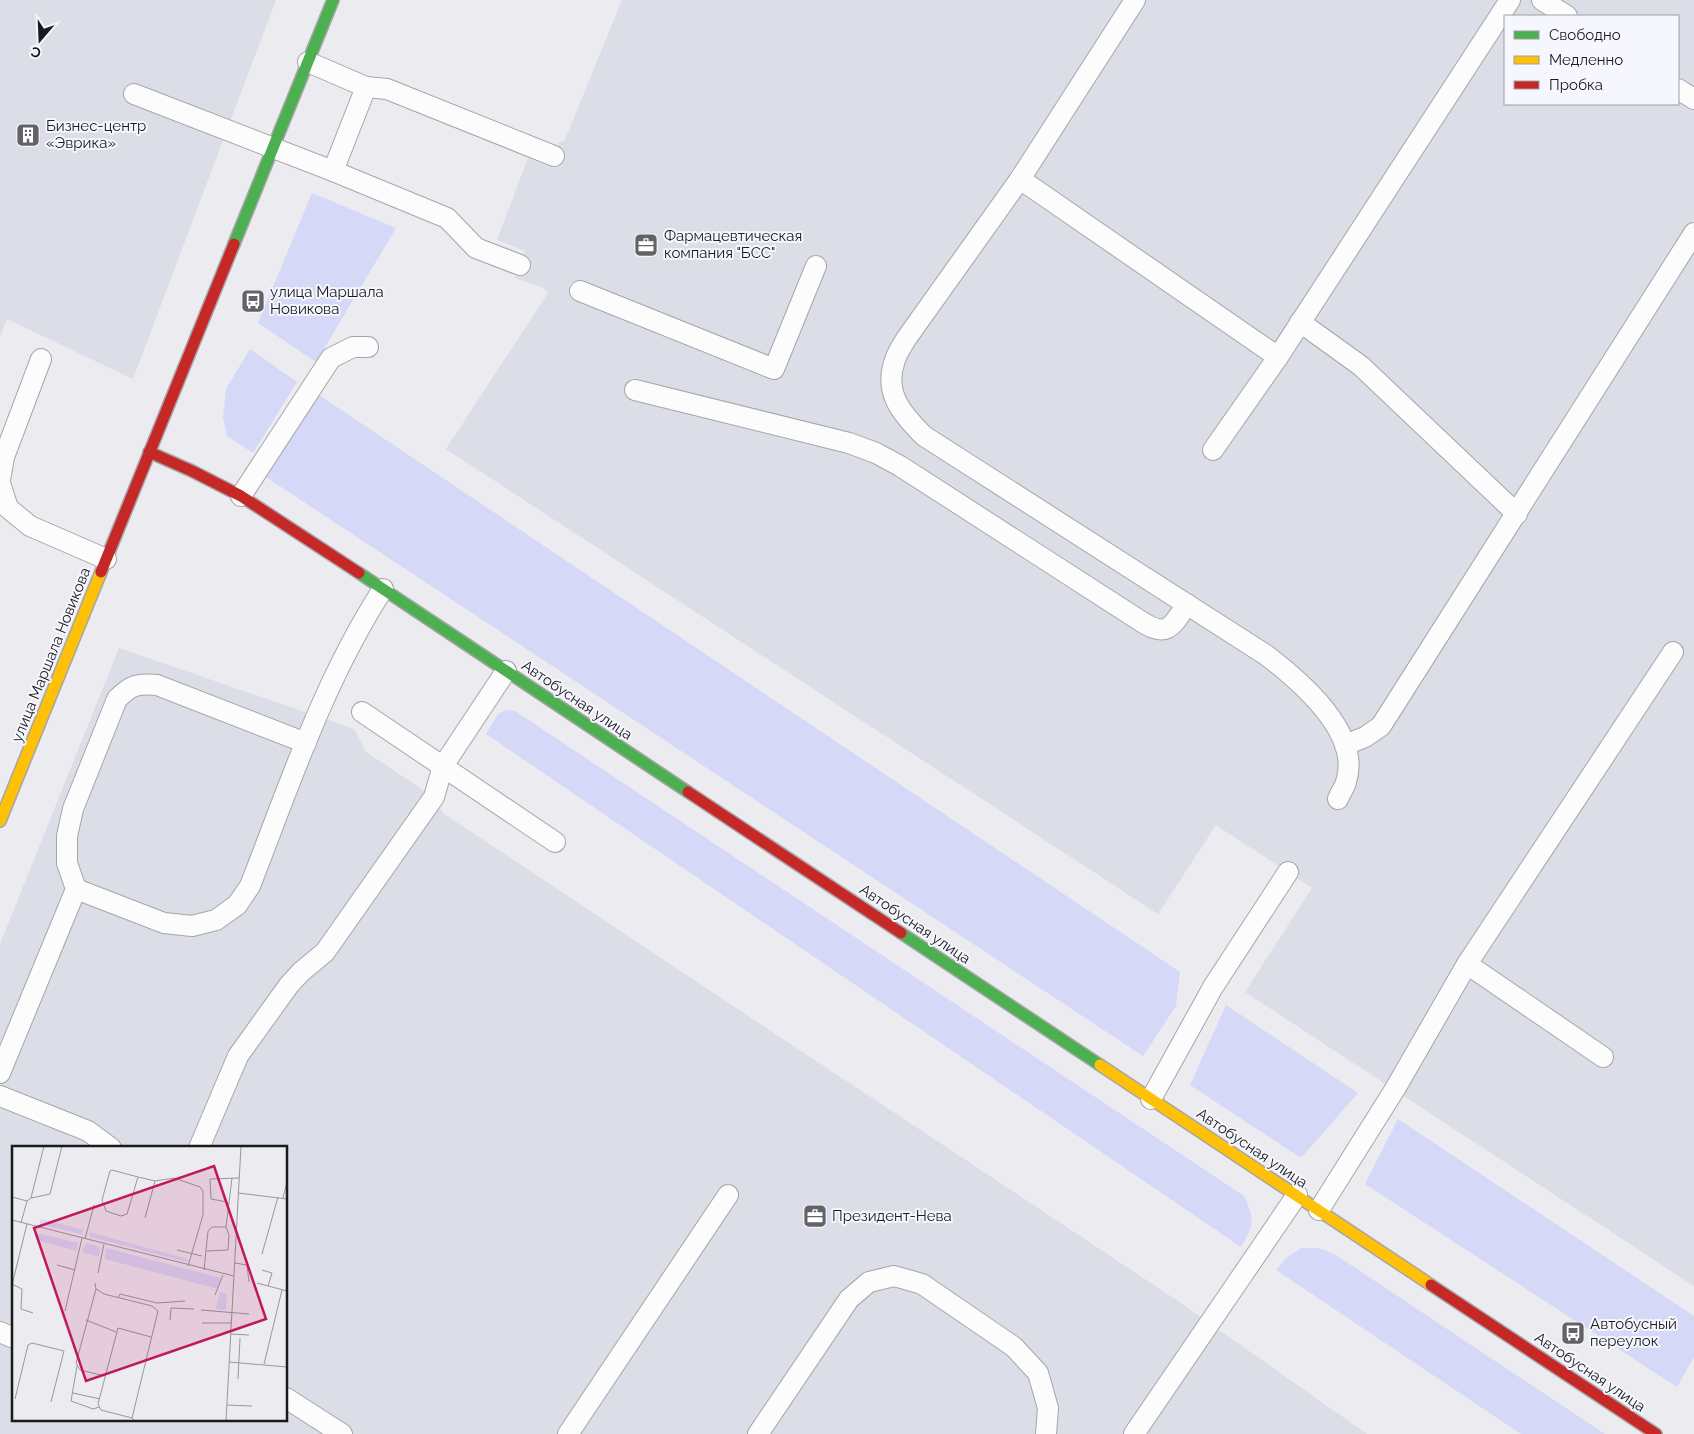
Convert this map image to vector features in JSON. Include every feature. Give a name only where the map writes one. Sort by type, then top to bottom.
[{"type":"street","name":"улица Маршала Новикова","points":[[0,821],[333,0]]},
{"type":"street","name":"Автобусная улица","points":[[149,452],[241,496],[1656,1434]]},
{"type":"lane","points":[[1134,0],[1020,179],[906,339],[895,359],[890,379],[895,401],[907,419],[924,436],[1187,604],[1292,675],[1335,725],[1345,745],[1349,764],[1346,782],[1338,799]]},
{"type":"lane","points":[[1213,450],[1278,357],[1510,0]]},
{"type":"lane","points":[[1542,0],[1565,15]]},
{"type":"lane","points":[[308,62],[366,87],[387,90],[554,156]]},
{"type":"lane","points":[[332,171],[366,87]]},
{"type":"lane","points":[[1679,90],[1694,99]]},
{"type":"lane","points":[[134,94],[448,218],[476,248],[520,265]]},
{"type":"lane","points":[[1020,179],[1278,357]]},
{"type":"lane","points":[[1345,745],[1365,738],[1381,726],[1694,233]]},
{"type":"lane","points":[[580,291],[774,369],[816,266]]},
{"type":"lane","points":[[1300,322],[1361,366],[1517,514]]},
{"type":"lane","points":[[241,496],[331,358],[352,347],[368,347]]},
{"type":"lane","points":[[41,359],[4,456],[0,482],[8,508],[30,526],[106,559]]},
{"type":"lane","points":[[635,390],[849,443],[876,453],[900,466],[1156,630],[1169,628],[1187,604]]},
{"type":"lane","points":[[76,889],[164,923],[192,926],[216,920],[237,905],[250,886],[316,717],[362,621],[383,589]]},
{"type":"lane","points":[[1319,1210],[1395,1089],[1467,964],[1673,652]]},
{"type":"lane","points":[[200,1146],[238,1056],[289,985],[325,952],[334,940],[434,796],[443,766],[506,671]]},
{"type":"lane","points":[[0,1073],[76,889],[67,863],[67,836],[73,808],[117,699],[128,689],[141,684],[157,685],[306,743]]},
{"type":"lane","points":[[362,712],[555,842]]},
{"type":"lane","points":[[1151,1099],[1214,987],[1288,872]]},
{"type":"lane","points":[[1467,964],[1603,1057]]},
{"type":"lane","points":[[0,1096],[88,1131],[108,1146]]},
{"type":"lane","points":[[568,1434],[728,1195]]},
{"type":"lane","points":[[1134,1434],[1296,1195]]},
{"type":"lane","points":[[758,1434],[849,1299],[869,1282],[894,1276],[922,1284],[1014,1347],[1038,1373],[1048,1408],[1046,1434]]},
{"type":"lane","points":[[0,1332],[12,1337]]},
{"type":"lane","points":[[288,1399],[342,1434]]},
{"type":"shaded area","points":[[0,0],[276,0],[133,379],[7,319],[0,336]]},
{"type":"shaded area","points":[[622,0],[1694,0],[1694,1286],[1245,992],[1312,888],[1216,825],[1158,914],[446,449],[548,293],[542,287],[515,278],[525,251],[497,240],[528,158],[549,167],[560,141],[564,142]]},
{"type":"shaded area","points":[[312,193],[396,228],[316,362],[258,323]]},
{"type":"shaded area","points":[[250,349],[297,382],[253,453],[227,436],[223,417],[226,389]]},
{"type":"shaded area","points":[[316,393],[1180,972],[1176,1006],[1143,1056],[266,477]]},
{"type":"shaded area","points":[[119,648],[354,729],[366,752],[434,797],[444,814],[1178,1301],[1367,1434],[0,1434],[0,944]]},
{"type":"shaded area","points":[[506,710],[515,711],[1244,1196],[1252,1222],[1251,1228],[1241,1247],[486,734],[498,714]]},
{"type":"shaded area","points":[[1226,1005],[1358,1093],[1301,1158],[1190,1085]]},
{"type":"shaded area","points":[[1398,1119],[1694,1316],[1694,1357],[1677,1387],[1365,1184]]},
{"type":"shaded area","points":[[1301,1248],[1319,1248],[1336,1255],[1605,1434],[1521,1434],[1276,1270],[1287,1257]]},
{"type":"traffic: fast","points":[[234,244],[333,0]]},
{"type":"traffic: fast","points":[[359,573],[688,792]]},
{"type":"traffic: fast","points":[[901,933],[1100,1065]]},
{"type":"traffic: slow","points":[[0,821],[101,572]]},
{"type":"traffic: slow","points":[[1100,1065],[1431,1285]]},
{"type":"traffic: jam","points":[[101,572],[234,244]]},
{"type":"traffic: jam","points":[[149,452],[241,496],[359,573]]},
{"type":"traffic: jam","points":[[688,792],[901,933]]},
{"type":"traffic: jam","points":[[1431,1285],[1656,1434]]},
{"type":"place","name":"Бизнес-центр «Эврика»","points":[[28,135]]},
{"type":"place","name":"Фармацевтическая компания \"БСС\"","points":[[646,245]]},
{"type":"place","name":"улица Маршала Новикова","points":[[253,301]]},
{"type":"place","name":"Президент-Нева","points":[[815,1216]]},
{"type":"place","name":"Автобусный переулок","points":[[1573,1333]]}]
